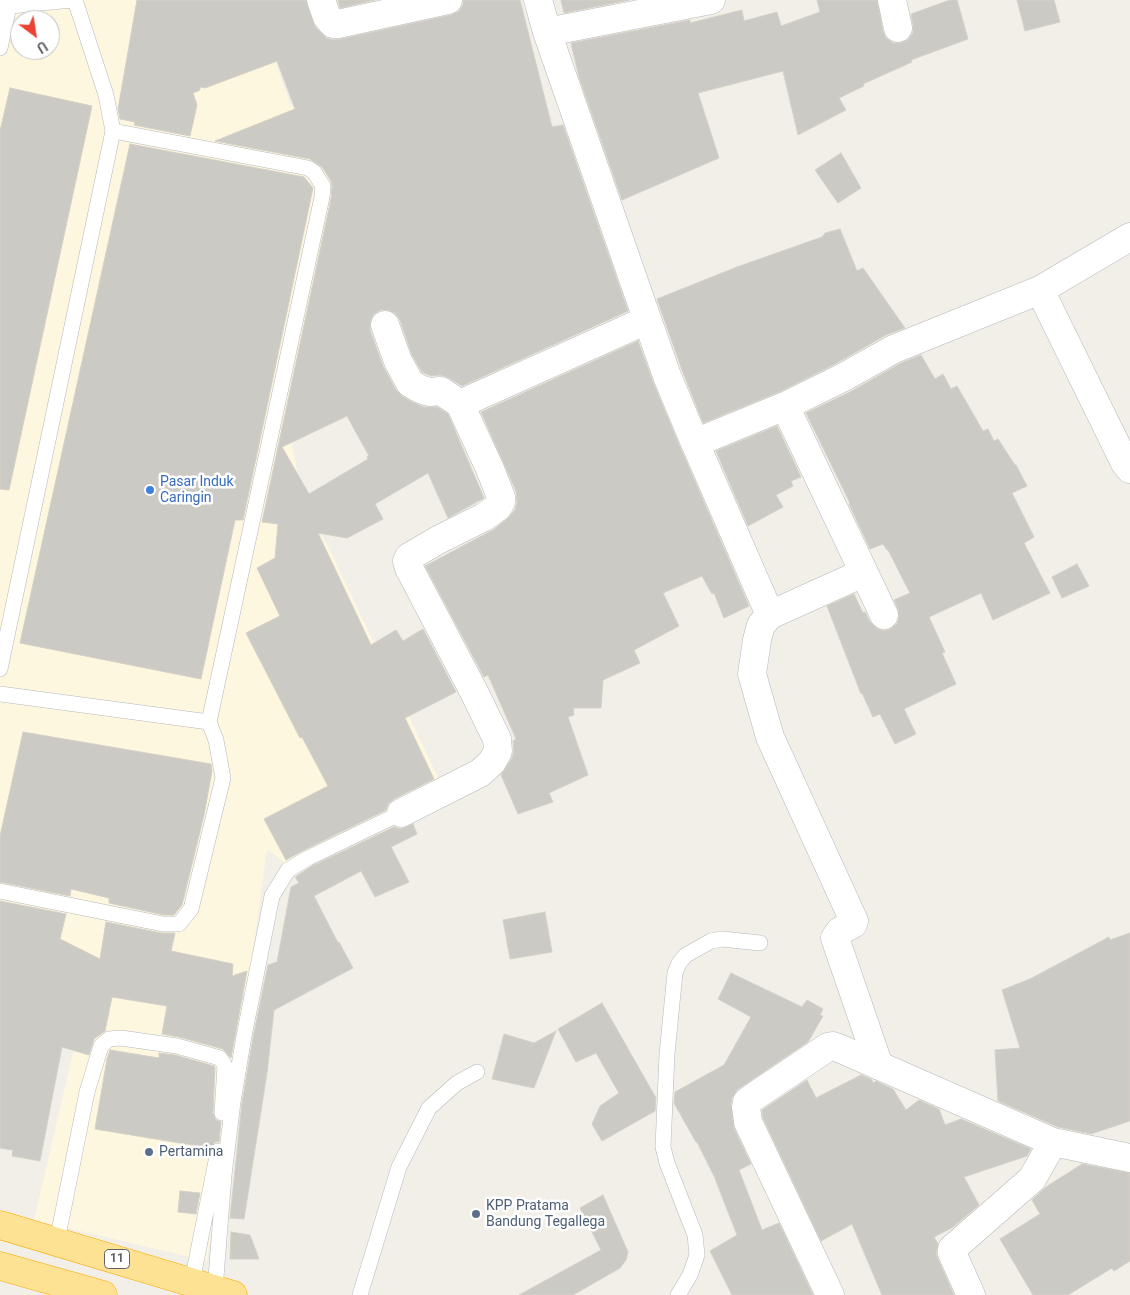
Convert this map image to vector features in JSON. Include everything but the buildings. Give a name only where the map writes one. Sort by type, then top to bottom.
[{"type":"highway","name":"11","points":[[0,1225],[214,1289]]},
{"type":"highway","points":[[0,1266],[103,1295]]},
{"type":"street","points":[[321,0],[327,16],[333,24],[338,24],[448,0]]},
{"type":"street","points":[[538,0],[547,32],[667,376],[770,615]]},
{"type":"street","points":[[547,32],[711,0]]},
{"type":"street","points":[[892,0],[898,28]]},
{"type":"street","points":[[695,443],[786,406],[894,349],[1040,290],[1130,237]]},
{"type":"street","points":[[1040,290],[1125,463],[1130,469]]},
{"type":"street","points":[[460,404],[647,320]]},
{"type":"street","points":[[385,325],[398,361],[410,383],[420,390],[429,392],[440,391],[460,404],[501,497],[498,507],[484,517],[438,540],[409,557],[407,561],[497,739],[498,751],[492,762],[480,773],[401,813]]},
{"type":"street","points":[[786,406],[884,615]]},
{"type":"street","points":[[863,573],[770,615],[762,624],[759,632],[752,674],[770,737],[854,921],[853,924],[840,931],[836,938],[880,1066]]},
{"type":"street","points":[[830,1295],[748,1122],[746,1107],[747,1102],[752,1098],[828,1047],[833,1046],[1053,1142],[1130,1158]]},
{"type":"street","points":[[972,1295],[952,1253],[952,1248],[1032,1179],[1053,1142]]},
{"type":"lane","points":[[0,48],[5,6],[74,0],[106,95],[113,132],[1,662]]},
{"type":"lane","points":[[0,892],[163,924],[179,924],[191,909],[223,778],[218,749],[209,722],[322,197],[323,186],[314,172],[308,168],[113,132]]},
{"type":"lane","points":[[0,694],[209,722]]},
{"type":"lane","points":[[214,1289],[224,1175],[233,1102],[272,896],[288,870],[401,813]]},
{"type":"lane","points":[[678,1295],[690,1275],[697,1255],[695,1235],[667,1163],[664,1147],[667,1054],[675,973],[686,955],[711,941],[722,939],[760,943]]},
{"type":"lane","points":[[57,1241],[87,1092],[100,1046],[109,1039],[121,1038],[177,1046],[218,1057],[225,1066],[214,1289]]},
{"type":"lane","points":[[360,1295],[399,1167],[429,1108],[457,1083],[477,1072]]},
{"type":"shaded area","name":"Pasar Induk Caringin","points":[[0,0],[219,0],[274,59],[291,106],[338,92],[337,174],[330,199],[310,362],[292,445],[310,534],[321,536],[326,542],[443,788],[286,864],[267,849],[247,995],[38,954],[0,912]]},
{"type":"shaded area","points":[[91,976],[243,1001],[207,1261],[34,1220]]},
{"type":"place","name":"Pasar Induk Caringin","points":[[150,490]]},
{"type":"place","name":"Pertamina","points":[[149,1152]]},
{"type":"place","name":"KPP Pratama Bandung Tegallega","points":[[476,1214]]}]
